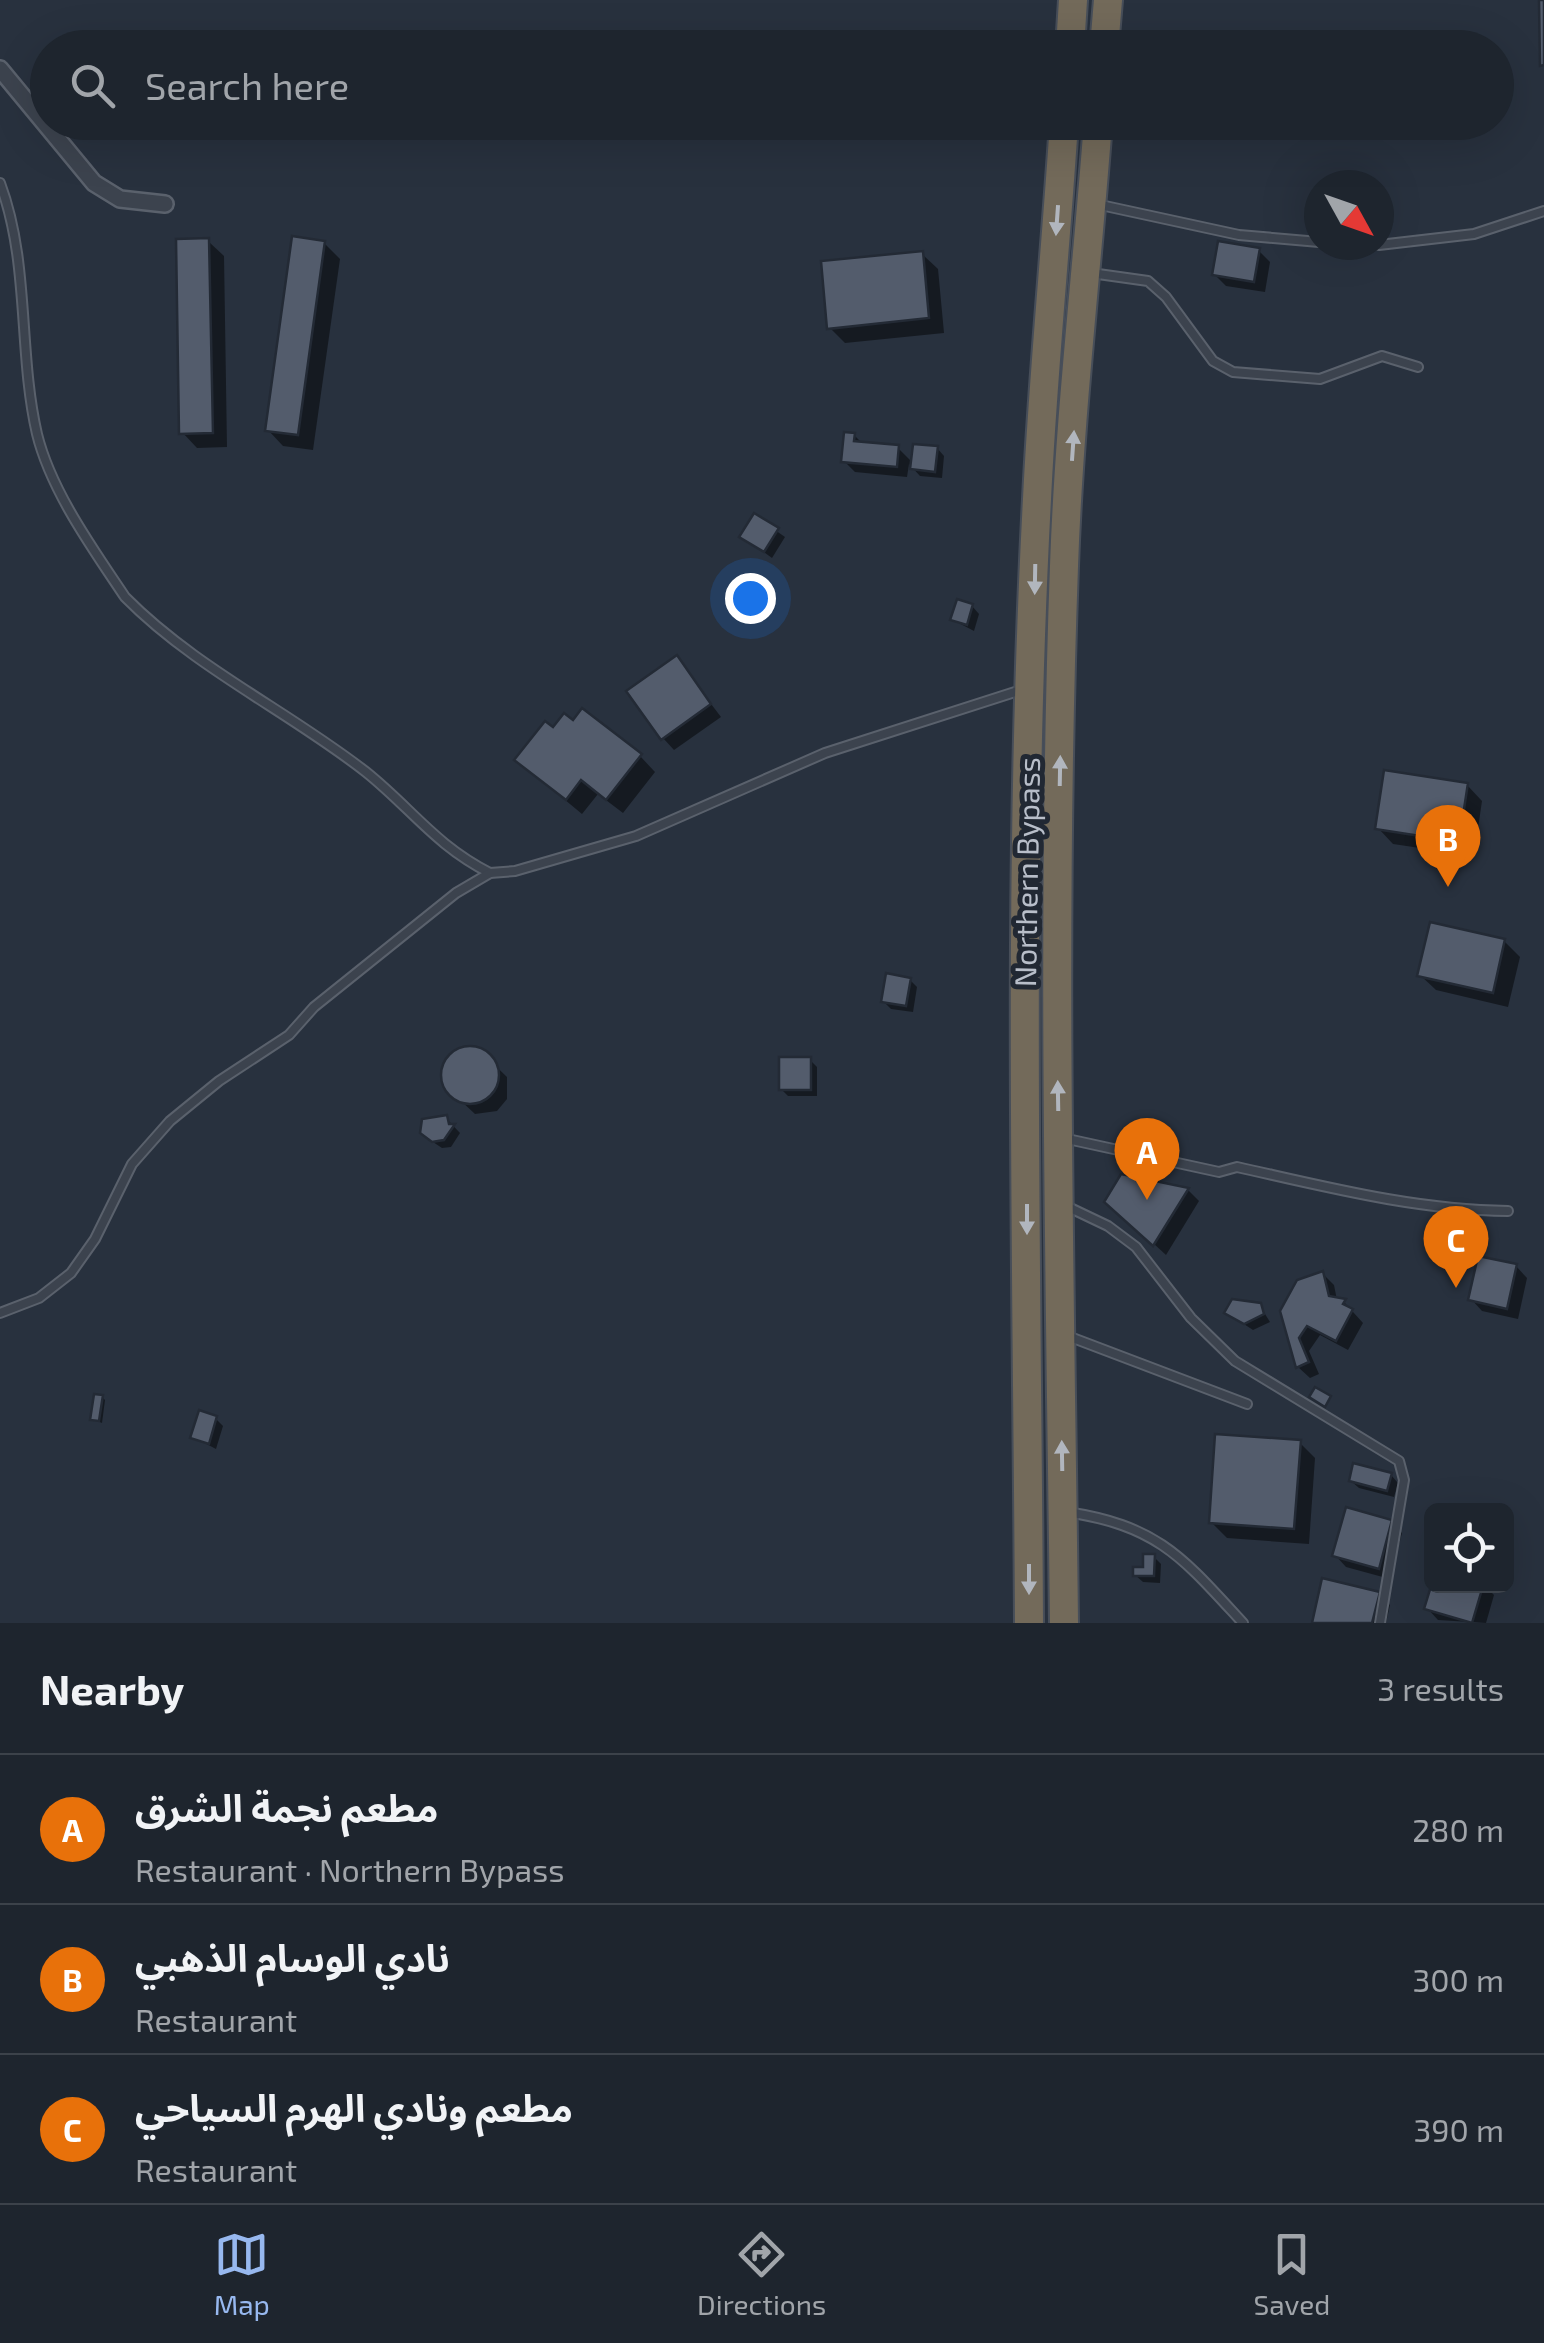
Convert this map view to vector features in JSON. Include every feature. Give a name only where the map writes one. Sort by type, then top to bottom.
[{"type":"highway","points":[[1071,30],[1073,0]]},
{"type":"highway","points":[[1106,30],[1108,0]]},
{"type":"highway","name":"Northern Bypass","points":[[1029,1623],[1025,996],[1036,500],[1063,140]]},
{"type":"highway","name":"Northern Bypass","points":[[1064,1623],[1056,950],[1064,578],[1097,140]]},
{"type":"street","points":[[0,68],[30,105]]},
{"type":"street","points":[[58,140],[94,184],[120,200],[165,204]]},
{"type":"lane","points":[[0,183],[14,230],[32,400],[43,454],[125,597],[144,616],[251,695],[368,773],[454,855],[490,873]]},
{"type":"lane","points":[[1092,203],[1239,235],[1304,241]]},
{"type":"lane","points":[[1394,243],[1474,234],[1544,211]]},
{"type":"lane","points":[[1086,273],[1148,281],[1166,297],[1213,361],[1233,372],[1320,379],[1382,356],[1418,367]]},
{"type":"lane","points":[[0,1313],[39,1298],[71,1274],[95,1239],[132,1164],[170,1121],[219,1080],[288,1035],[314,1007],[456,893],[490,873],[515,871],[636,836],[825,753],[950,716],[1032,686]]},
{"type":"lane","points":[[1059,1136],[1220,1172],[1238,1167],[1373,1198],[1458,1211],[1508,1211]]},
{"type":"lane","points":[[1060,1204],[1108,1226],[1136,1247],[1191,1318],[1234,1361],[1399,1462],[1404,1480],[1380,1623]]},
{"type":"lane","points":[[1061,1333],[1247,1404]]},
{"type":"lane","points":[[1063,1511],[1138,1528],[1188,1564],[1243,1623]]},
{"type":"building","points":[[1539,0],[1544,0],[1544,65],[1540,66]]},
{"type":"building","points":[[292,236],[325,241],[298,435],[265,431]]},
{"type":"building","points":[[209,238],[213,433],[179,434],[176,239]]},
{"type":"building","points":[[1218,241],[1260,248],[1254,282],[1212,275]]},
{"type":"building","points":[[923,251],[929,318],[827,329],[821,261]]},
{"type":"building","points":[[844,432],[855,433],[854,441],[899,445],[897,467],[841,462]]},
{"type":"building","points":[[913,444],[938,446],[935,472],[910,469]]},
{"type":"building","points":[[754,513],[779,528],[764,552],[739,537]]},
{"type":"building","points":[[957,599],[973,604],[967,625],[950,620]]},
{"type":"building","points":[[677,655],[711,704],[661,740],[626,691]]},
{"type":"building","points":[[582,708],[642,754],[606,800],[581,780],[566,800],[514,760],[545,721],[553,727],[564,713],[573,720]]},
{"type":"building","points":[[1384,770],[1468,783],[1459,842],[1375,829]]},
{"type":"building","points":[[1430,922],[1505,939],[1493,993],[1417,976]]},
{"type":"building","points":[[886,973],[911,978],[906,1006],[881,1002]]},
{"type":"building","points":[[470,1046],[491,1054],[499,1075],[491,1096],[470,1104],[449,1096],[441,1075],[449,1054]]},
{"type":"building","points":[[779,1057],[811,1057],[811,1090],[779,1090]]},
{"type":"building","points":[[447,1115],[449,1124],[455,1124],[444,1140],[432,1142],[420,1133],[422,1119]]},
{"type":"building","points":[[1121,1174],[1189,1188],[1153,1246],[1104,1202]]},
{"type":"building","points":[[1478,1256],[1517,1264],[1507,1309],[1468,1300]]},
{"type":"building","points":[[1323,1271],[1329,1296],[1346,1299],[1343,1304],[1353,1309],[1336,1341],[1307,1326],[1299,1338],[1309,1362],[1296,1368],[1280,1311],[1297,1280]]},
{"type":"building","points":[[1232,1299],[1261,1303],[1264,1314],[1244,1324],[1224,1313]]},
{"type":"building","points":[[1315,1387],[1331,1396],[1325,1407],[1309,1397]]},
{"type":"building","points":[[94,1394],[103,1395],[99,1421],[90,1420]]},
{"type":"building","points":[[199,1410],[217,1416],[209,1444],[190,1438]]},
{"type":"building","points":[[1215,1434],[1301,1440],[1294,1529],[1209,1523]]},
{"type":"building","points":[[1353,1463],[1392,1473],[1387,1491],[1349,1481]]},
{"type":"building","points":[[1346,1507],[1392,1520],[1379,1569],[1332,1556]]},
{"type":"building","points":[[1143,1554],[1155,1554],[1154,1576],[1133,1576],[1133,1567],[1143,1567]]},
{"type":"building","points":[[1322,1578],[1380,1592],[1372,1623],[1312,1623]]},
{"type":"building","points":[[1429,1593],[1481,1593],[1472,1623],[1424,1609]]},
{"type":"place","name":"نادي الوسام الذهبي","points":[[1448,887]]},
{"type":"place","name":"مطعم نجمة الشرق","points":[[1147,1200]]},
{"type":"place","name":"مطعم ونادي الهرم السياحي","points":[[1456,1288]]}]
